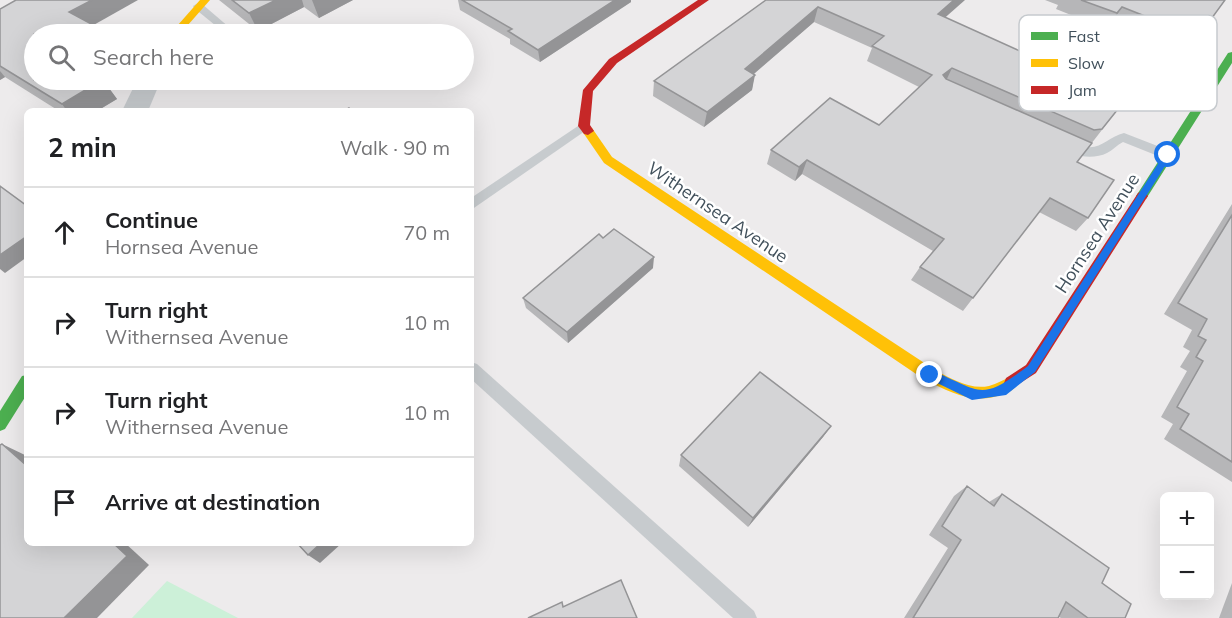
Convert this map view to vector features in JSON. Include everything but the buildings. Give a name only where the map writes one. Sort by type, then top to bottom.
[{"type":"street","points":[[584,126],[588,90],[613,62],[704,0]]},
{"type":"street","points":[[183,24],[201,3]]},
{"type":"street","name":"Hornsea Avenue","points":[[1217,78],[1232,55]]},
{"type":"street","points":[[136,108],[144,90]]},
{"type":"street","name":"Hornsea Avenue","points":[[1003,392],[1031,369],[1196,111]]},
{"type":"street","name":"Withernsea Avenue","points":[[584,126],[608,160],[930,375],[972,396],[1003,392]]},
{"type":"street","points":[[0,424],[24,386]]},
{"type":"lane","points":[[201,3],[222,24]]},
{"type":"lane","points":[[474,203],[584,126]]},
{"type":"lane","points":[[1050,137],[1081,152],[1095,152],[1106,148],[1116,138],[1124,137],[1168,155]]},
{"type":"lane","points":[[474,372],[747,618]]},
{"type":"green space","points":[[167,581],[238,618],[132,618]]},
{"type":"traffic: fast","points":[[1217,78],[1232,55]]},
{"type":"traffic: fast","points":[[1142,196],[1196,111]]},
{"type":"traffic: fast","points":[[0,424],[24,386]]},
{"type":"traffic: slow","points":[[184,24],[205,0]]},
{"type":"traffic: slow","points":[[588,131],[608,160],[930,375],[961,389],[979,393],[1000,389],[1011,383]]},
{"type":"traffic: jam","points":[[588,131],[584,126],[588,90],[613,61],[704,0]]},
{"type":"traffic: jam","points":[[1011,383],[1031,369],[1142,196]]},
{"type":"route","points":[[930,375],[972,396],[1003,392],[1031,369],[1168,155]]}]
